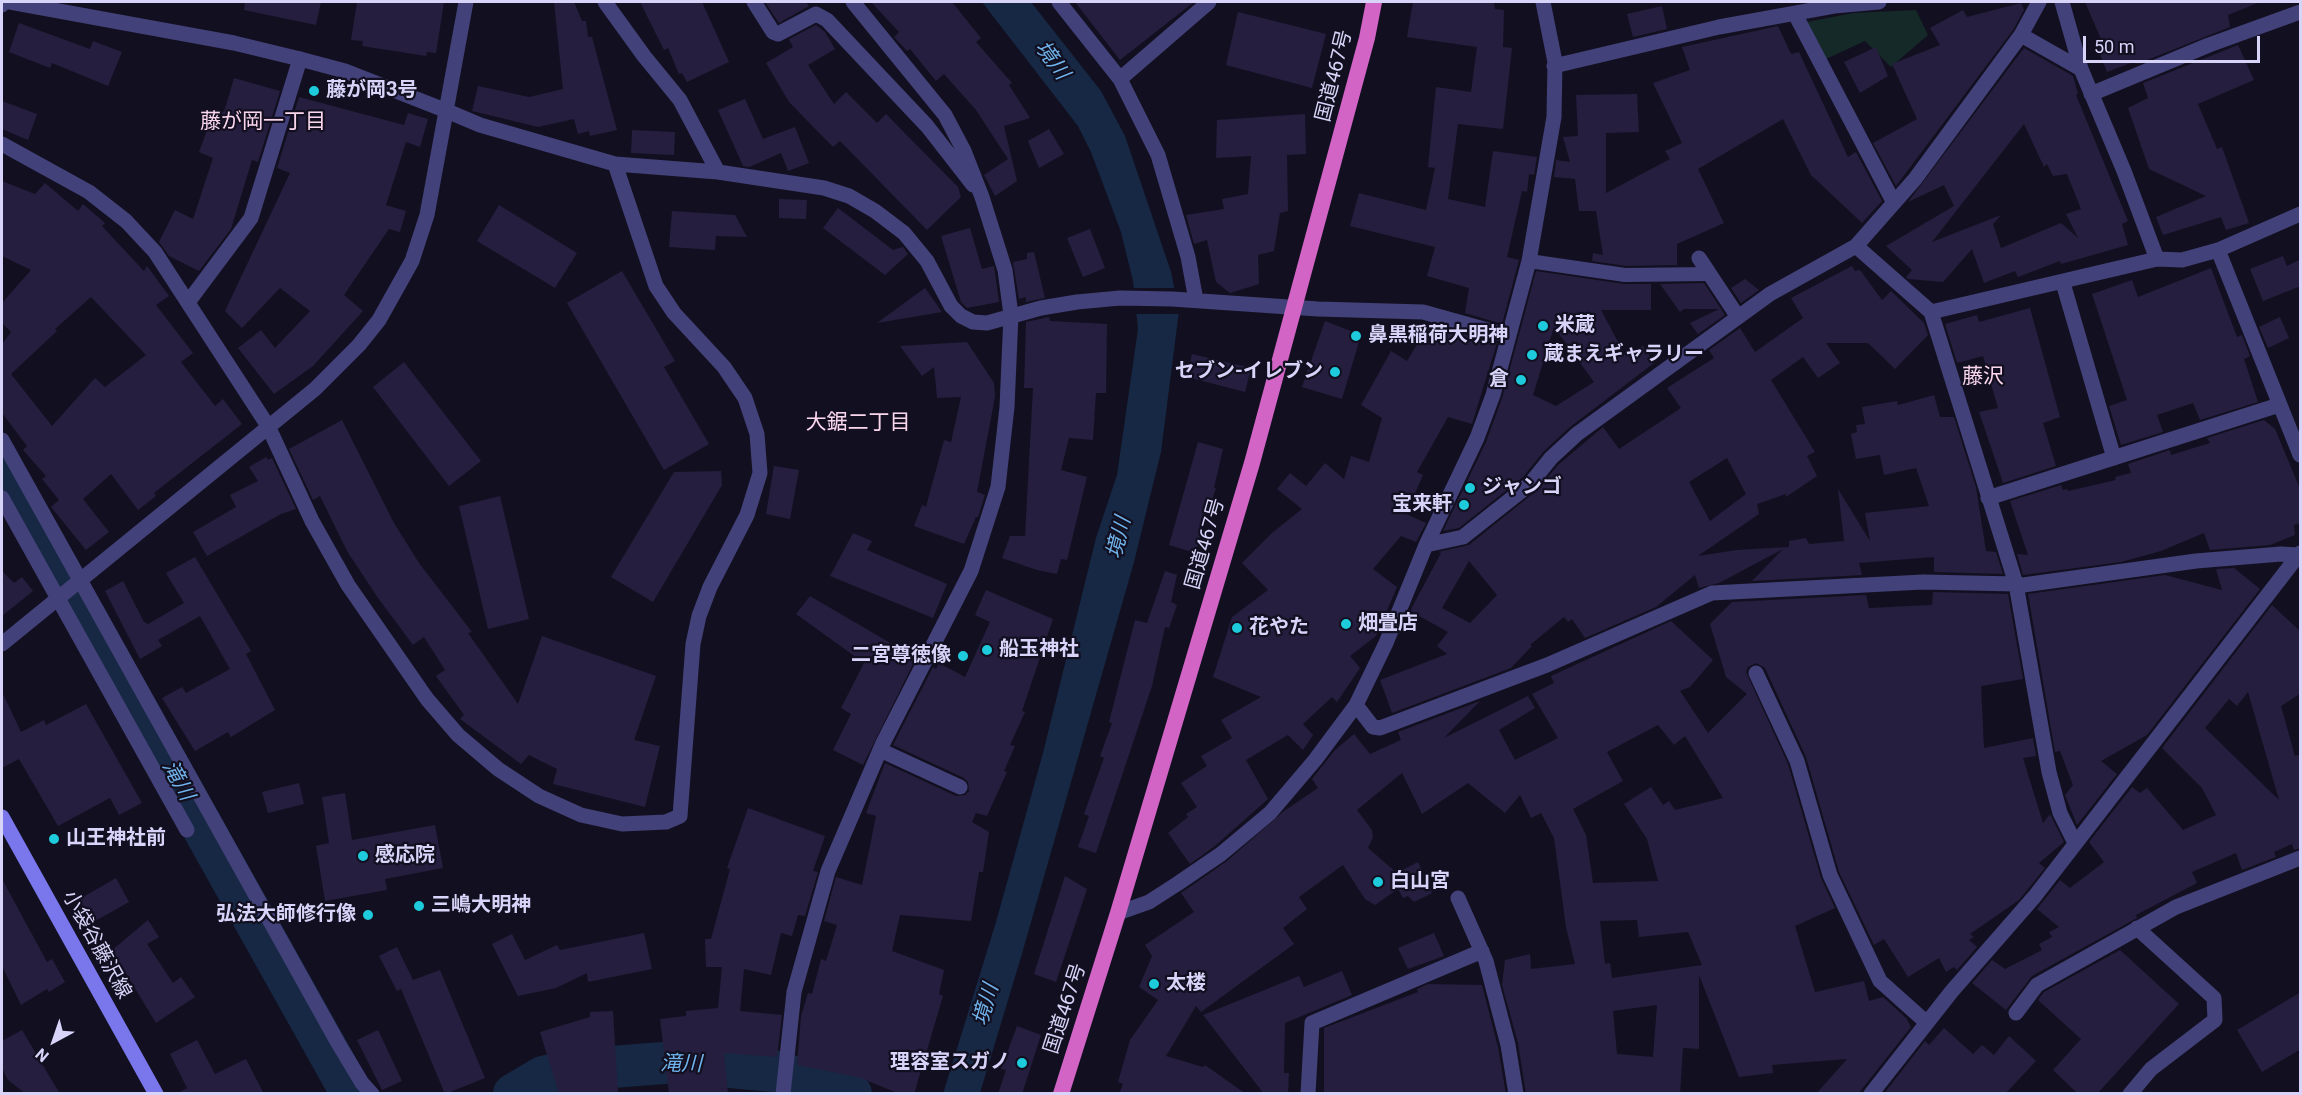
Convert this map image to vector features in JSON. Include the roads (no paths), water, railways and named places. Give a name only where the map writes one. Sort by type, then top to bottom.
[{"type":"highway","name":"国道467号","points":[[1062,1094],[1119,913],[1296,307],[1367,38],[1374,2]]},
{"type":"main road","name":"小袋谷藤沢線","points":[[2,817],[156,1094]]},
{"type":"street","points":[[10,2],[234,44],[300,59],[355,75],[480,125],[615,164],[718,172],[824,188],[849,196],[875,211],[904,233],[927,261],[951,306],[961,316],[973,322],[987,322],[1041,308],[1120,298],[1423,312],[1509,336]]},
{"type":"street","points":[[2,644],[337,369],[379,320],[412,261],[427,215],[466,2]]},
{"type":"street","points":[[605,2],[644,56],[680,100],[718,172]]},
{"type":"street","points":[[754,2],[773,32],[778,34],[816,14],[827,20],[927,126],[982,197]]},
{"type":"street","points":[[783,1092],[794,992],[815,912],[841,837],[880,750],[957,601],[991,514],[998,487],[1005,438],[1011,315],[1005,270],[982,197],[964,151],[945,115],[852,2]]},
{"type":"street","points":[[1059,2],[1120,79],[1158,155],[1180,228],[1196,300]]},
{"type":"street","points":[[1120,79],[1209,2]]},
{"type":"street","points":[[1119,913],[1149,902],[1177,884],[1221,854],[1270,813],[1315,760],[1356,705],[1388,639],[1426,545],[1477,438],[1493,395],[1529,261],[1554,117],[1554,66],[1543,2]]},
{"type":"street","points":[[1554,66],[1719,27],[1795,14],[1831,4],[1879,2]]},
{"type":"street","points":[[1426,545],[1463,537],[1530,484],[1551,458],[1577,434],[1770,294],[1856,246],[1915,179],[2021,35],[2039,2]]},
{"type":"street","points":[[2062,2],[2081,69],[2124,171],[2157,259]]},
{"type":"street","points":[[2091,93],[2208,45],[2301,12]]},
{"type":"street","points":[[1795,14],[1894,203]]},
{"type":"street","points":[[2021,35],[2081,69]]},
{"type":"street","points":[[189,301],[251,218],[300,59]]},
{"type":"street","points":[[2,144],[89,192],[126,221],[155,252],[189,301],[268,426],[312,521],[348,585],[427,699],[458,735],[498,769],[540,796],[581,815],[622,824],[666,822],[680,816],[694,640],[710,587],[747,515],[760,472],[756,434],[745,398],[729,375],[674,313],[656,285],[615,164]]},
{"type":"street","points":[[1931,312],[2063,283],[2157,259],[2182,260],[2218,250],[2301,214]]},
{"type":"street","points":[[1856,246],[1931,312],[2016,585],[2049,772],[2060,813],[2075,843]]},
{"type":"street","points":[[2218,250],[2301,455]]},
{"type":"street","points":[[1699,258],[1738,317]]},
{"type":"street","points":[[1529,261],[1625,275],[1708,274]]},
{"type":"street","points":[[2063,283],[2114,458]]},
{"type":"street","points":[[1988,498],[2279,405]]},
{"type":"street","points":[[2,440],[78,582],[338,1043],[362,1083],[372,1094]]},
{"type":"street","points":[[2,498],[60,597],[187,830]]},
{"type":"street","points":[[1356,705],[1373,727],[1380,728],[1462,700],[1712,593],[1923,582],[2016,585],[2196,561],[2300,554]]},
{"type":"street","points":[[1870,1094],[2035,896],[2300,554]]},
{"type":"street","points":[[1756,673],[1797,761],[1830,875],[1880,981],[1927,1023]]},
{"type":"street","points":[[880,750],[960,787]]},
{"type":"street","points":[[2016,1013],[2037,985],[2137,928],[2176,907],[2301,858]]},
{"type":"street","points":[[1458,898],[1482,951],[1508,1045],[1516,1094]]},
{"type":"street","points":[[2130,1094],[2151,1069],[2215,1020],[2214,998],[2137,928]]},
{"type":"street","points":[[1308,1094],[1312,1023],[1482,951]]},
{"type":"water","name":"境川","points":[[982,2],[1031,2],[1101,91],[1125,136],[1171,272],[1179,311],[1161,452],[1134,562],[1021,957],[980,1093],[943,1094],[996,922],[1043,753],[1096,538],[1117,475],[1138,329],[1133,281],[1121,232],[1091,152],[1078,126]]},
{"type":"waterway","name":"滝川","points":[[2,469],[352,1094]]},
{"type":"waterway","name":"滝川","points":[[514,1094],[543,1077],[573,1070],[676,1062],[774,1071],[851,1094]]},
{"type":"place","name":"藤が岡3号","points":[[314,91]]},
{"type":"place","name":"米蔵","points":[[1543,326]]},
{"type":"place","name":"鼻黒稲荷大明神","points":[[1356,336]]},
{"type":"place","name":"蔵まえギャラリー","points":[[1532,355]]},
{"type":"place","name":"セブン-イレブン","points":[[1335,372]]},
{"type":"place","name":"倉","points":[[1521,380]]},
{"type":"place","name":"ジャンゴ","points":[[1470,488]]},
{"type":"place","name":"宝来軒","points":[[1464,505]]},
{"type":"place","name":"畑畳店","points":[[1346,624]]},
{"type":"place","name":"花やた","points":[[1237,628]]},
{"type":"place","name":"船玉神社","points":[[987,650]]},
{"type":"place","name":"二宮尊徳像","points":[[963,656]]},
{"type":"place","name":"山王神社前","points":[[54,839]]},
{"type":"place","name":"感応院","points":[[363,856]]},
{"type":"place","name":"白山宮","points":[[1378,882]]},
{"type":"place","name":"三嶋大明神","points":[[419,906]]},
{"type":"place","name":"弘法大師修行像","points":[[368,915]]},
{"type":"place","name":"太楼","points":[[1154,984]]},
{"type":"place","name":"理容室スガノ","points":[[1022,1063]]},
{"type":"district","name":"藤が岡一丁目","points":[[263,123]]},
{"type":"district","name":"藤沢","points":[[1983,378]]},
{"type":"district","name":"大鋸二丁目","points":[[858,424]]}]
